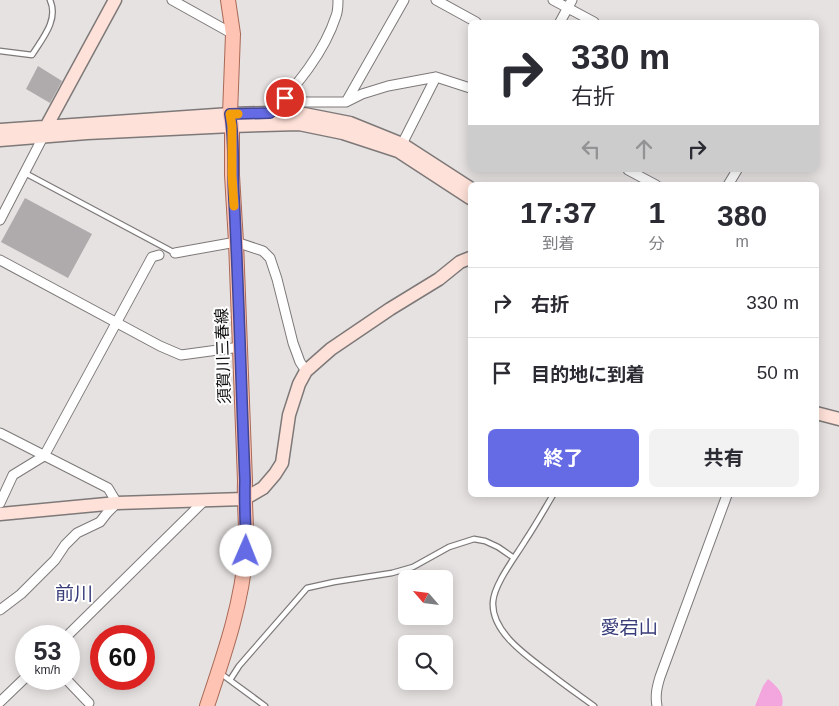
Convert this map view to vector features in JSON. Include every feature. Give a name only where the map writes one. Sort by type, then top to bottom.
[{"type":"main road","name":"須賀川三春線","points":[[207,706],[224,676],[238,608],[246,551],[245,481],[232,175],[233,34],[228,0]]},
{"type":"street","points":[[0,220],[115,0]]},
{"type":"street","points":[[172,0],[233,34]]},
{"type":"street","points":[[270,113],[285,98],[311,65],[323,45],[337,14],[338,0]]},
{"type":"street","points":[[346,102],[404,0]]},
{"type":"street","points":[[436,0],[472,20]]},
{"type":"street","points":[[553,0],[570,4],[591,20]]},
{"type":"street","points":[[561,20],[570,4]]},
{"type":"street","points":[[285,98],[290,102],[346,102],[362,94],[388,86],[436,77],[468,87]]},
{"type":"street","points":[[402,144],[436,77]]},
{"type":"street","points":[[0,130],[45,132],[231,120],[270,113],[304,114],[350,123],[402,144],[468,187]]},
{"type":"street","points":[[231,120],[299,124],[343,132],[398,151],[468,197]]},
{"type":"street","points":[[0,140],[45,132]]},
{"type":"street","points":[[632,172],[650,182]]},
{"type":"street","points":[[174,253],[236,242],[263,251],[270,258],[293,343],[300,362],[306,371]]},
{"type":"street","points":[[0,503],[13,475],[44,456],[152,257],[159,255]]},
{"type":"street","points":[[0,514],[117,503],[244,499],[263,488],[282,463],[289,416],[299,384],[306,371],[338,344],[439,278],[460,262],[468,259]]},
{"type":"street","points":[[0,260],[160,346],[181,355],[240,347]]},
{"type":"street","points":[[819,406],[839,411]]},
{"type":"street","points":[[819,413],[839,419]]},
{"type":"street","points":[[0,433],[108,488],[117,503]]},
{"type":"street","points":[[657,706],[656,698],[660,676],[726,497]]},
{"type":"street","points":[[78,625],[204,501]]},
{"type":"street","points":[[0,610],[21,594],[55,560],[65,545],[77,533],[100,522],[117,503]]},
{"type":"street","points":[[0,702],[15,687]]},
{"type":"street","points":[[77,690],[89,703]]},
{"type":"lane","points":[[0,51],[32,55],[52,23],[52,5],[50,0]]},
{"type":"lane","points":[[24,173],[174,253]]},
{"type":"lane","points":[[553,497],[496,589],[493,602],[494,608],[498,622],[510,641],[519,650],[594,706]]},
{"type":"lane","points":[[265,706],[224,676],[244,661],[307,588],[342,580],[392,573],[413,567],[449,547],[474,539],[485,541],[514,558]]},
{"type":"shaded area","points":[[768,679],[780,691],[783,702],[782,706],[755,706]]},
{"type":"building","points":[[38,66],[62,81],[50,103],[26,89]]},
{"type":"building","points":[[25,198],[92,234],[68,278],[1,242]]},
{"type":"slow traffic","points":[[234,206],[230,114],[238,114]]},
{"type":"district","name":"前川","points":[[74,593]]},
{"type":"district","name":"愛宕山","points":[[629,627]]},
{"type":"route","points":[[246,551],[245,481],[232,175],[232,126],[230,114],[270,113],[285,98]]}]
